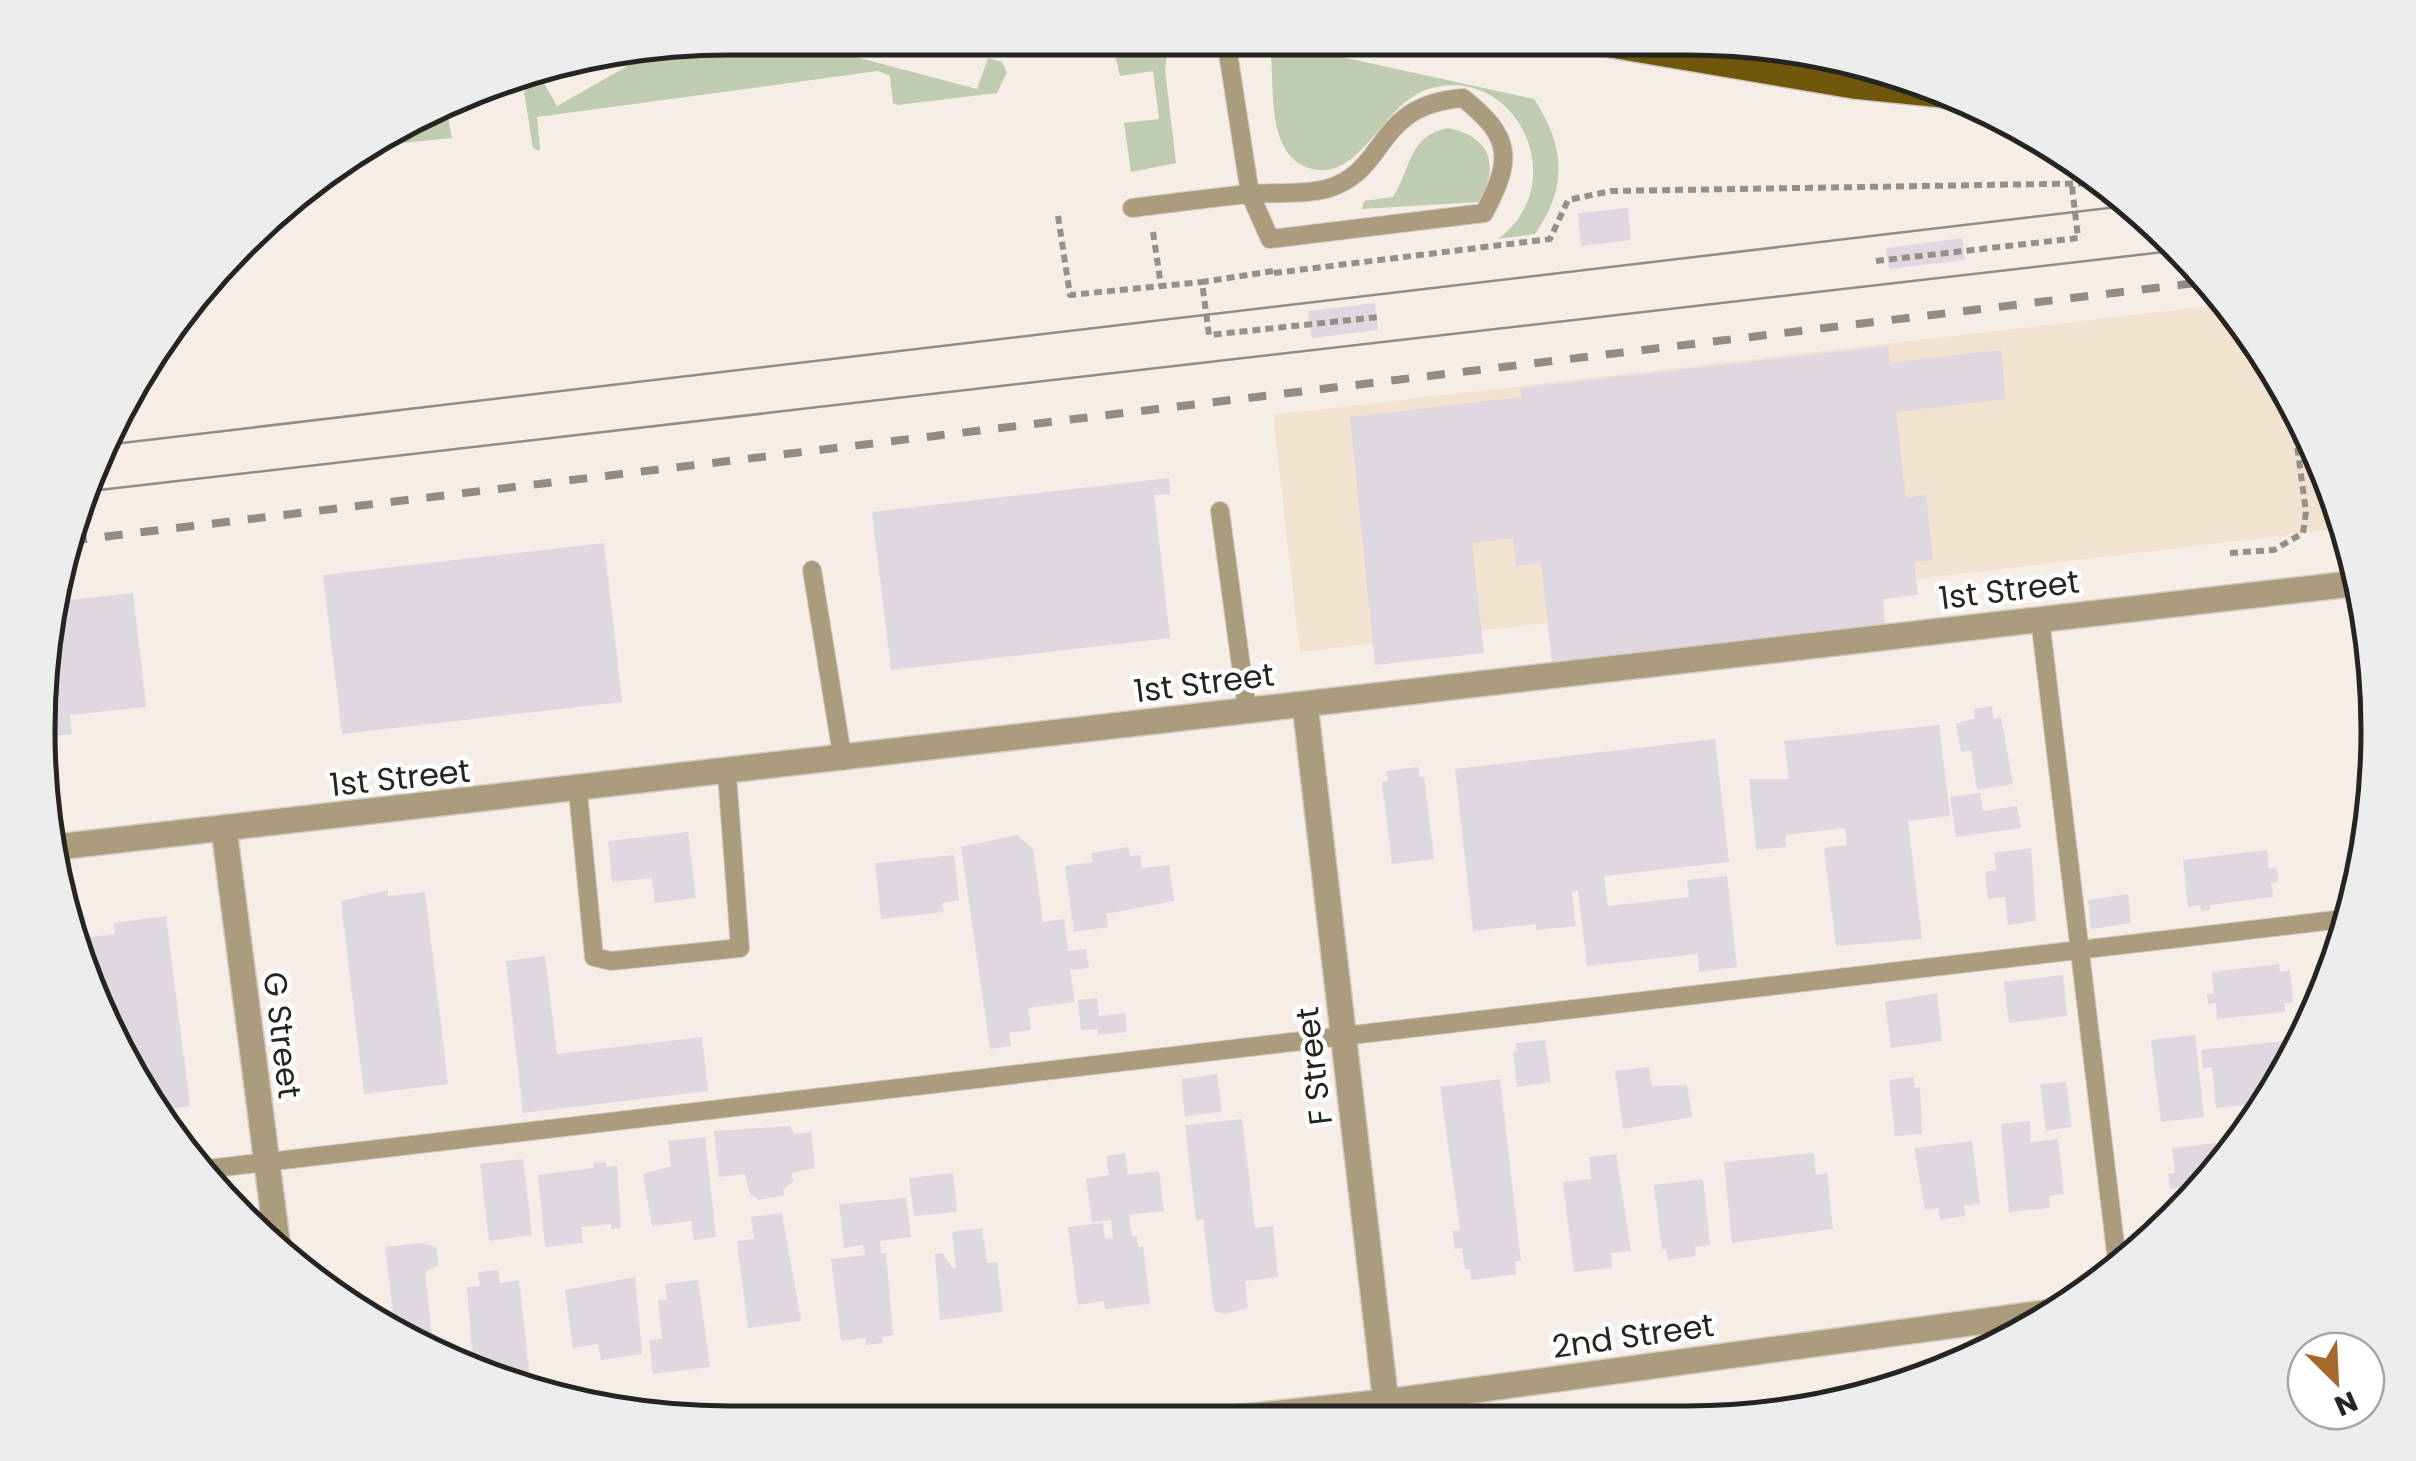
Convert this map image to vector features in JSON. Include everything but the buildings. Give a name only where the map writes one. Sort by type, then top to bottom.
[{"type":"main road","points":[[1671,55],[1903,91]]},
{"type":"street","name":"1st Street","points":[[66,847],[578,792],[1248,710],[2345,585]]},
{"type":"street","name":"F Street","points":[[1305,704],[1386,1406]]},
{"type":"street","name":"G Street","points":[[224,829],[275,1229]]},
{"type":"street","name":"2nd Street","points":[[1427,1406],[2019,1318]]},
{"type":"lane","points":[[1132,208],[1250,194],[1325,189],[1353,177],[1400,118],[1433,100],[1463,98],[1492,121],[1503,150],[1504,176],[1484,213],[1270,239],[1250,194],[1228,55]]},
{"type":"lane","points":[[1220,511],[1248,710]]},
{"type":"lane","points":[[812,570],[842,761]]},
{"type":"lane","points":[[2040,620],[2116,1251]]},
{"type":"lane","points":[[578,792],[594,957],[611,960],[740,948],[727,774]]},
{"type":"lane","points":[[216,1168],[1342,1033],[2333,920]]},
{"type":"path","points":[[1058,216],[1070,295],[1550,239],[1568,200],[1610,191],[2083,185]]},
{"type":"path","points":[[1876,261],[2078,238],[2072,186]]},
{"type":"path","points":[[1270,239],[1274,273]]},
{"type":"path","points":[[1202,282],[1209,335],[1379,317]]},
{"type":"path","points":[[2230,552],[2274,550],[2303,534],[2306,512],[2297,444]]},
{"type":"shaded area","points":[[2210,306],[2271,393],[2310,472],[2330,530],[1300,652],[1273,415]]},
{"type":"green space","points":[[848,55],[977,89],[988,58],[1002,62],[1007,72],[997,93],[898,105],[893,103],[890,76],[878,71],[537,117],[539,151],[533,148],[524,92],[528,86],[543,82],[557,106],[634,62],[686,56]]},
{"type":"green space","points":[[1112,55],[1167,55],[1165,70],[1176,163],[1131,172],[1124,123],[1159,119],[1153,71],[1120,76]]},
{"type":"green space","points":[[1271,55],[1333,55],[1534,99],[1557,150],[1553,200],[1535,234],[1498,239],[1521,215],[1532,187],[1532,159],[1524,132],[1508,109],[1485,93],[1458,85],[1426,90],[1397,110],[1358,153],[1329,170],[1312,169],[1287,152],[1273,104]]},
{"type":"green space","points":[[448,117],[452,138],[395,144]]},
{"type":"green space","points":[[1448,128],[1474,138],[1488,154],[1489,176],[1479,202],[1362,209],[1364,201],[1393,197],[1418,145]]},
{"type":"tram line","points":[[120,443],[2112,208]]},
{"type":"tram line","points":[[99,490],[2162,252]]},
{"type":"railway","points":[[83,539],[2192,283]]}]
